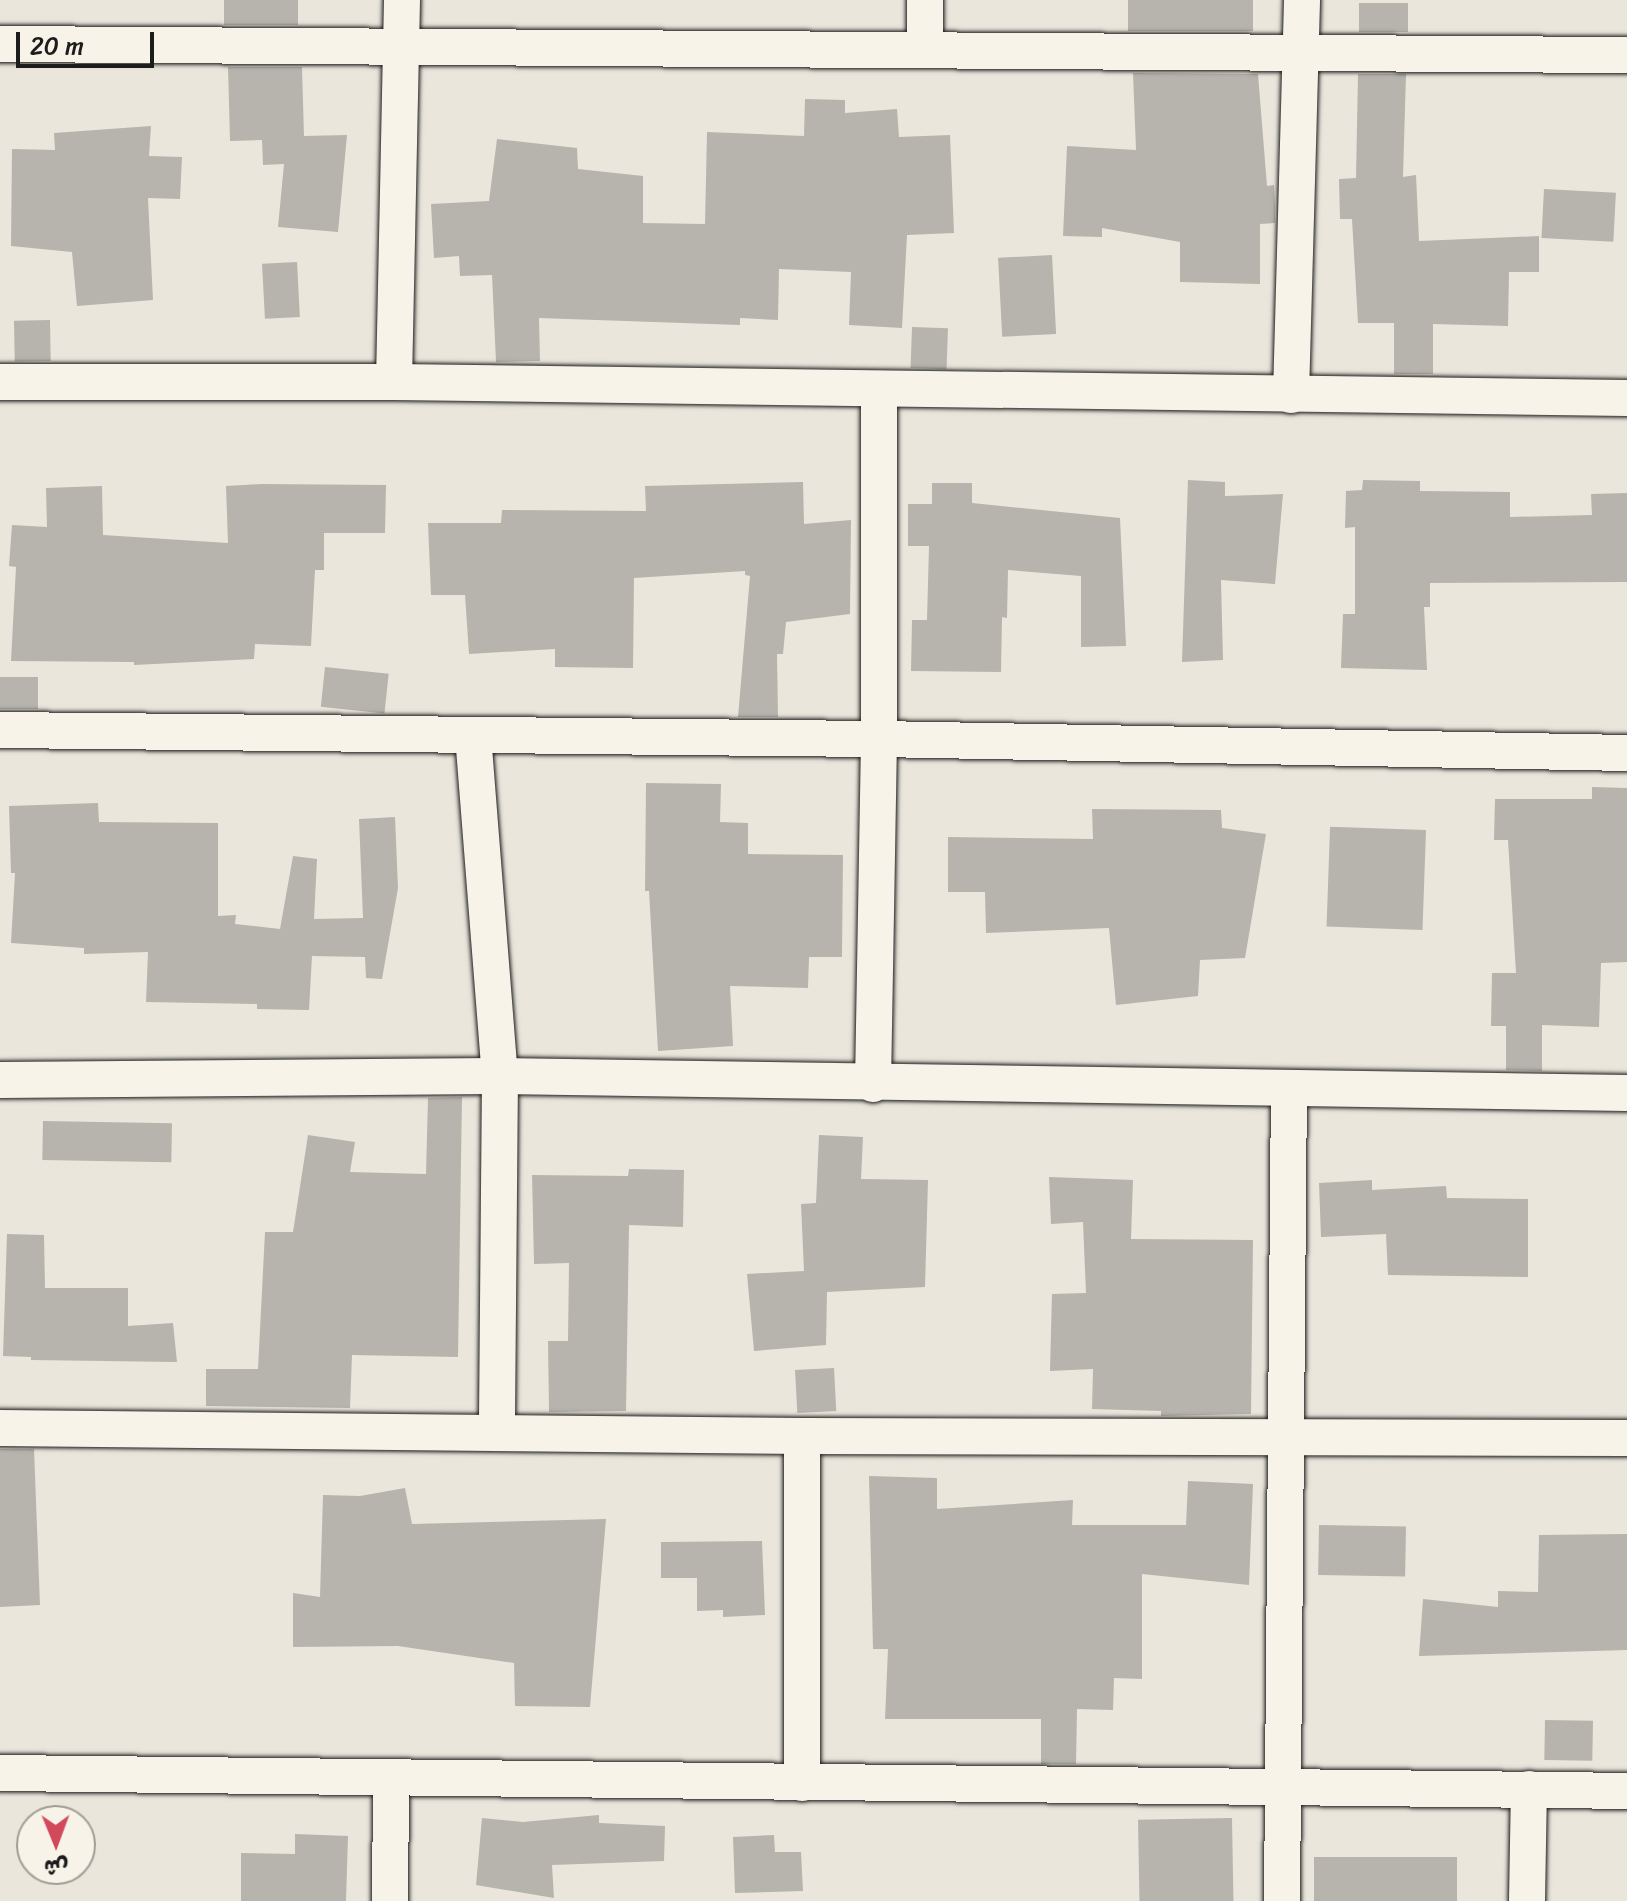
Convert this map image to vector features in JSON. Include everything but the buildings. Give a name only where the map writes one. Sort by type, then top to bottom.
[{"type":"street","points":[[394,382],[402,0]]},
{"type":"street","points":[[925,0],[925,49]]},
{"type":"street","points":[[1291,395],[1302,0]]},
{"type":"street","points":[[0,44],[1627,55]]},
{"type":"street","points":[[0,382],[394,382],[1627,398]]},
{"type":"street","points":[[873,1084],[879,739],[879,390]]},
{"type":"street","points":[[0,730],[879,739],[1627,753]]},
{"type":"street","points":[[473,735],[500,1076],[497,1433]]},
{"type":"street","points":[[0,1080],[500,1076],[1627,1093]]},
{"type":"street","points":[[1282,1901],[1289,1090]]},
{"type":"street","points":[[0,1428],[802,1436],[1627,1438]]},
{"type":"street","points":[[802,1436],[802,1783]]},
{"type":"street","points":[[0,1773],[391,1780],[1285,1785],[1627,1791]]},
{"type":"street","points":[[390,1901],[391,1780]]},
{"type":"street","points":[[1527,1901],[1529,1789]]}]
